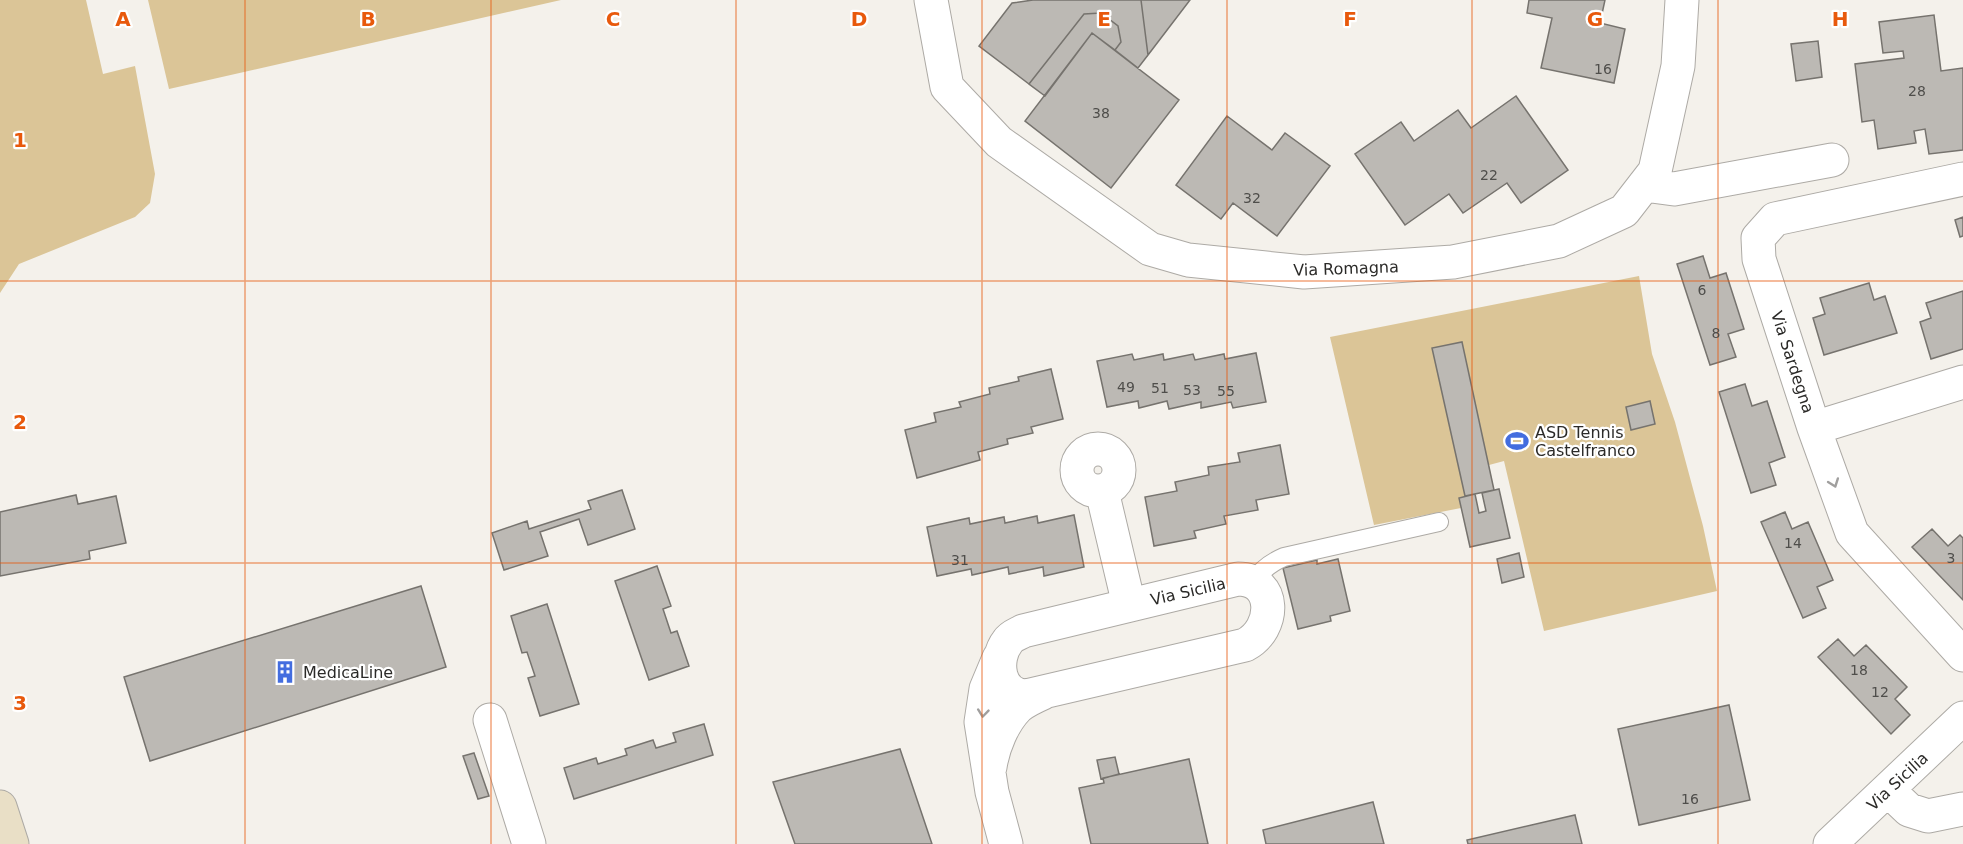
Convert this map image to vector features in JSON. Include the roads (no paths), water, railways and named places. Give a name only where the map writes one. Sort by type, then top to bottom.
[{"type":"street","name":"Via Romagna","points":[[931,0],[947,87],[999,142],[1150,249],[1188,260],[1304,272],[1453,262],[1559,241],[1624,211],[1655,171],[1678,66],[1682,0]]},
{"type":"street","points":[[1644,185],[1674,189],[1832,160]]},
{"type":"street","name":"Via Sardegna","points":[[1963,179],[1776,219],[1758,238],[1759,259],[1814,428],[1852,533],[1963,655]]},
{"type":"street","points":[[1814,428],[1963,382]]},
{"type":"street","points":[[1102,491],[1129,605]]},
{"type":"street","name":"Via Sicilia","points":[[999,658],[1001,677],[1009,689],[1022,696],[1043,693],[1245,645],[1258,636],[1266,624],[1266,598],[1253,582],[1244,579],[1231,581],[1023,631],[1008,641],[999,658],[986,689],[982,711],[983,740],[1006,844]]},
{"type":"street","name":"Via Sicilia","points":[[990,769],[996,744],[1011,715],[1026,701],[1043,693]]},
{"type":"street","name":"Via Sicilia","points":[[1830,844],[1963,718]]},
{"type":"street","points":[[489,720],[529,844]]},
{"type":"street","points":[[1888,790],[1909,810],[1928,816],[1963,809]]},
{"type":"street","points":[[0,807],[12,844]]},
{"type":"lane","points":[[1253,582],[1260,571],[1270,563],[1284,557],[1438,522]]},
{"type":"place","name":"ASD Tennis Castelfranco","points":[[1517,441]]},
{"type":"place","name":"MedicaLine","points":[[285,672]]}]
